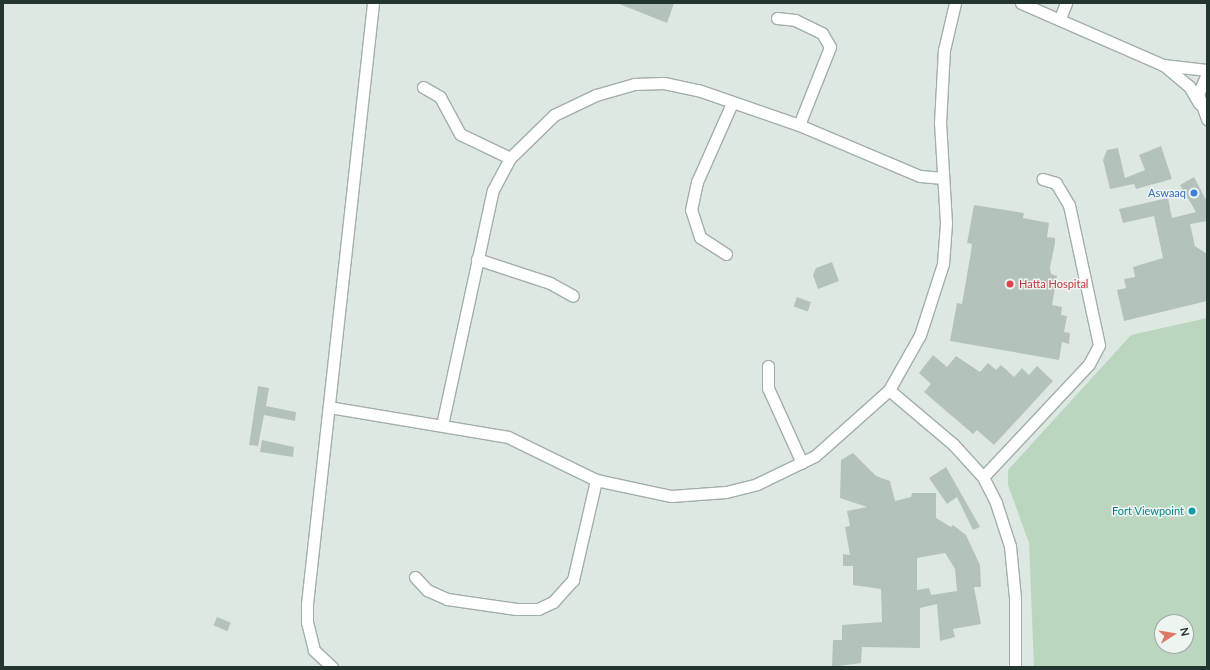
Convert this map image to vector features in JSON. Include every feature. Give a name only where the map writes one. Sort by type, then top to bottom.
[{"type":"street","points":[[332,667],[314,650],[307,622],[373,3]]},
{"type":"street","points":[[329,407],[442,425],[522,442],[596,480],[671,496],[702,495],[757,484],[802,463],[827,446],[889,390],[920,335],[943,264],[943,178],[940,131],[944,57],[955,3]]},
{"type":"street","points":[[1021,3],[1060,18],[1163,65],[1189,86],[1207,119]]},
{"type":"street","points":[[1060,18],[1066,3]]},
{"type":"street","points":[[777,18],[795,20],[822,33],[830,47],[799,125]]},
{"type":"street","points":[[1163,65],[1207,70]]},
{"type":"street","points":[[1199,103],[1200,85],[1207,74]]},
{"type":"street","points":[[442,425],[493,190],[510,158],[554,114],[596,96],[634,84],[664,83],[799,125],[920,176],[943,178]]},
{"type":"street","points":[[423,87],[440,97],[460,134],[510,158]]},
{"type":"street","points":[[726,254],[700,237],[691,210],[698,182],[732,103]]},
{"type":"street","points":[[983,477],[1089,364],[1098,345],[1069,205],[1056,183],[1043,178]]},
{"type":"street","points":[[477,259],[550,283],[573,296]]},
{"type":"street","points":[[768,366],[768,388],[802,463]]},
{"type":"street","points":[[889,390],[953,444],[983,477],[1010,546],[1015,598],[1015,667]]},
{"type":"street","points":[[415,577],[427,590],[447,599],[516,609],[538,608],[553,602],[573,580],[596,480]]},
{"type":"green space","points":[[1207,318],[1207,667],[1034,667],[1029,543],[1008,485],[1008,470],[1131,335]]},
{"type":"building","points":[[617,3],[674,3],[667,23]]},
{"type":"building","points":[[1161,146],[1172,179],[1136,189],[1134,184],[1110,189],[1103,160],[1107,150],[1118,148],[1125,178],[1145,170],[1139,155]]},
{"type":"building","points":[[1194,177],[1207,202],[1207,221],[1190,224],[1195,246],[1207,254],[1207,301],[1124,321],[1117,290],[1126,288],[1124,279],[1135,277],[1133,267],[1163,258],[1154,216],[1123,223],[1119,209],[1168,198],[1172,218],[1196,212],[1180,185]]},
{"type":"building","name":"Hatta Hospital","points":[[974,205],[1024,213],[1023,218],[1049,223],[1047,237],[1055,238],[1050,268],[1051,274],[1057,276],[1052,305],[1062,307],[1061,315],[1067,316],[1064,332],[1070,333],[1069,344],[1062,342],[1059,360],[950,341],[957,303],[962,304],[972,244],[967,243]]},
{"type":"building","points":[[832,262],[839,281],[818,289],[813,275],[816,268]]},
{"type":"building","points":[[797,297],[811,302],[808,312],[794,306]]},
{"type":"building","points":[[933,355],[947,367],[956,356],[980,372],[988,363],[996,370],[1001,365],[1014,377],[1022,368],[1029,375],[1037,366],[1053,381],[994,445],[977,430],[973,434],[924,392],[931,384],[919,373]]},
{"type":"building","points":[[258,386],[269,388],[266,406],[296,412],[295,421],[264,415],[258,446],[249,445]]},
{"type":"building","points":[[262,440],[294,447],[293,457],[260,452]]},
{"type":"building","points":[[853,453],[876,476],[890,481],[895,501],[911,497],[912,493],[936,493],[936,518],[951,527],[953,525],[966,535],[980,565],[981,587],[974,587],[981,624],[953,629],[955,637],[940,641],[937,604],[920,608],[920,648],[862,647],[861,663],[832,667],[833,640],[842,640],[842,625],[882,622],[881,589],[853,585],[853,566],[843,566],[843,554],[850,555],[845,527],[850,526],[847,511],[867,507],[840,498],[841,460]],"holes":[[[945,553],[955,569],[957,591],[931,595],[929,588],[917,590],[917,558]]]},
{"type":"building","points":[[946,467],[980,527],[973,530],[957,497],[947,504],[929,478]]},
{"type":"building","points":[[1190,507],[1194,507],[1196,511],[1194,515],[1190,515],[1188,513],[1188,509]]},
{"type":"building","points":[[217,617],[231,623],[227,631],[213,625]]},
{"type":"place","name":"Aswaaq","points":[[1194,193]]},
{"type":"place","name":"Hatta Hospital","points":[[1010,284]]},
{"type":"place","name":"Fort Viewpoint","points":[[1192,511]]}]
